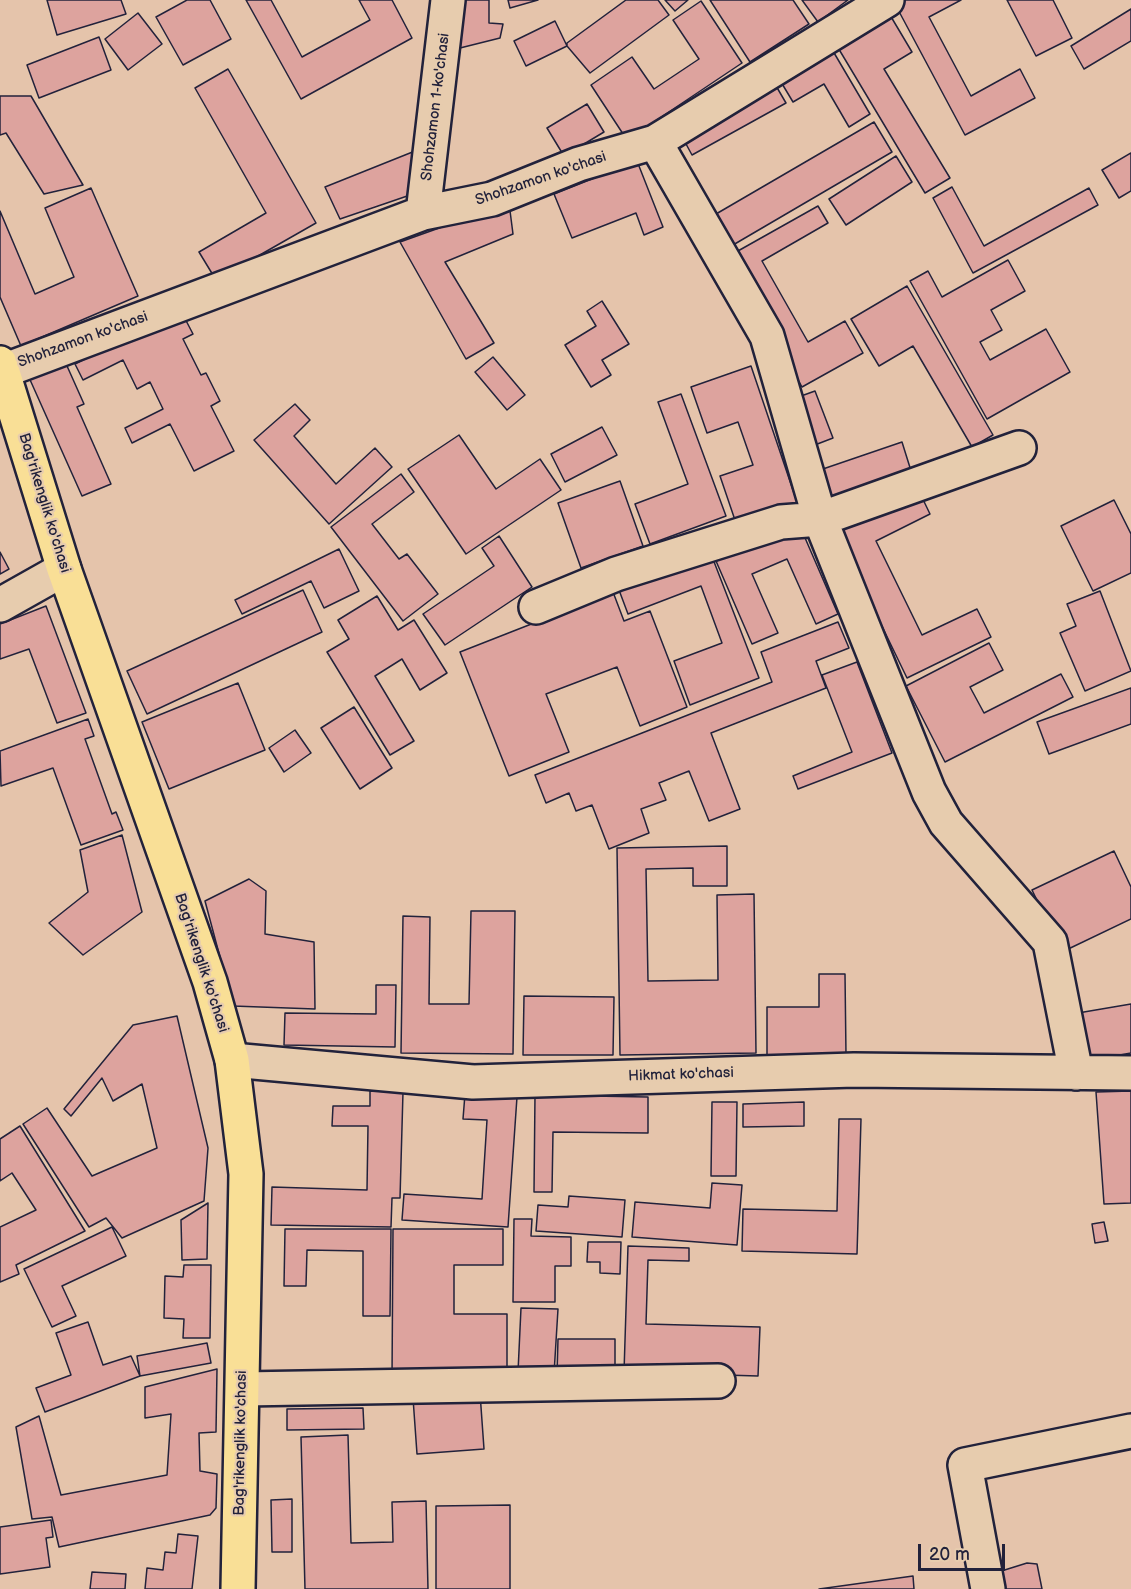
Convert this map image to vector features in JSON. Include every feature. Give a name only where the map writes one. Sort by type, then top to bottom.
[{"type":"main road","name":"Bag'rikenglik ko'chasi","points":[[1,367],[64,569],[210,982],[232,1060],[246,1174],[238,1589]]},
{"type":"street","name":"Shohzamon 1-ko'chasi","points":[[423,213],[448,0]]},
{"type":"street","name":"Shohzamon ko'chasi","points":[[1,367],[423,213],[492,199],[579,164],[655,142],[887,0]]},
{"type":"street","points":[[655,142],[767,336],[820,519],[933,800],[946,823],[1050,942],[1076,1073]]},
{"type":"street","points":[[536,607],[616,574],[781,522],[820,519],[1019,448]]},
{"type":"street","points":[[0,605],[64,569]]},
{"type":"street","name":"Hikmat ko'chasi","points":[[232,1060],[473,1082],[854,1070],[1131,1073]]},
{"type":"street","points":[[243,1389],[718,1381]]},
{"type":"street","points":[[988,1589],[965,1465],[1131,1431]]},
{"type":"building","points":[[47,0],[121,0],[126,14],[57,35]]},
{"type":"building","points":[[187,0],[210,0],[231,39],[183,65],[156,17]]},
{"type":"building","points":[[246,0],[271,0],[302,57],[370,20],[359,0],[392,0],[412,38],[301,99]]},
{"type":"building","points":[[464,0],[489,0],[489,23],[503,24],[500,38],[460,48]]},
{"type":"building","points":[[508,0],[538,0],[510,8]]},
{"type":"building","points":[[626,0],[658,0],[669,15],[590,73],[567,46],[567,43]]},
{"type":"building","points":[[665,0],[688,0],[675,11]]},
{"type":"building","points":[[710,0],[793,0],[809,24],[750,62]]},
{"type":"building","points":[[802,0],[848,0],[818,22]]},
{"type":"building","points":[[901,0],[961,0],[929,17],[971,96],[1020,69],[1035,98],[965,135],[895,4]]},
{"type":"building","points":[[1007,0],[1053,0],[1072,38],[1036,56]]},
{"type":"building","points":[[701,1],[742,63],[627,140],[591,85],[632,57],[654,89],[699,59],[673,20]]},
{"type":"building","points":[[1131,9],[1131,41],[1084,69],[1071,46]]},
{"type":"building","points":[[887,10],[912,52],[884,69],[950,178],[925,193],[834,41]]},
{"type":"building","points":[[138,13],[162,44],[128,70],[105,39]]},
{"type":"building","points":[[555,21],[567,46],[526,66],[514,41]]},
{"type":"building","points":[[99,37],[111,70],[39,98],[27,65]]},
{"type":"building","points":[[830,46],[870,114],[849,127],[824,84],[793,102],[778,77]]},
{"type":"building","points":[[228,69],[316,223],[216,280],[199,252],[266,213],[195,88]]},
{"type":"building","points":[[772,79],[786,103],[692,155],[679,131]]},
{"type":"building","points":[[0,96],[31,96],[83,185],[44,194],[6,133],[0,135]]},
{"type":"building","points":[[587,104],[604,132],[564,156],[547,128]]},
{"type":"building","points":[[874,122],[892,152],[733,245],[716,214]]},
{"type":"building","points":[[420,149],[416,193],[340,219],[325,187]]},
{"type":"building","points":[[1131,153],[1131,191],[1119,198],[1102,170]]},
{"type":"building","points":[[896,156],[912,182],[846,225],[829,199]]},
{"type":"building","points":[[637,161],[663,227],[644,235],[636,213],[572,238],[554,194]]},
{"type":"building","points":[[952,187],[984,246],[1089,188],[1098,205],[973,273],[933,198]]},
{"type":"building","points":[[91,188],[138,296],[21,346],[0,297],[0,211],[35,294],[74,277],[45,208]]},
{"type":"building","points":[[509,203],[513,234],[445,262],[494,343],[466,359],[400,242]]},
{"type":"building","points":[[818,206],[828,223],[762,261],[808,342],[845,321],[863,353],[802,387],[729,256]]},
{"type":"building","points":[[1008,260],[1025,291],[991,310],[1002,330],[980,342],[990,360],[1046,329],[1070,372],[987,419],[910,281],[928,271],[942,297]]},
{"type":"building","points":[[907,286],[993,435],[972,447],[913,346],[879,366],[851,319]]},
{"type":"building","points":[[602,301],[629,344],[602,360],[611,375],[591,387],[565,345],[596,326],[587,311]]},
{"type":"building","points":[[181,311],[193,334],[183,339],[201,375],[206,373],[220,401],[211,406],[234,451],[194,471],[170,424],[132,443],[125,428],[163,409],[150,382],[137,389],[123,360],[83,380],[75,364]]},
{"type":"building","points":[[63,357],[84,404],[77,407],[111,484],[82,496],[27,373]]},
{"type":"building","points":[[493,357],[525,395],[507,410],[475,372]]},
{"type":"building","points":[[751,366],[798,505],[737,526],[720,476],[753,465],[738,422],[707,433],[691,387]]},
{"type":"building","points":[[815,391],[833,438],[807,448],[790,400]]},
{"type":"building","points":[[681,394],[726,516],[650,544],[635,504],[688,484],[658,402]]},
{"type":"building","points":[[295,404],[310,420],[294,436],[336,484],[375,448],[392,467],[329,524],[254,440]]},
{"type":"building","points":[[602,427],[617,455],[565,482],[551,454]]},
{"type":"building","points":[[459,435],[496,489],[540,459],[561,490],[466,554],[408,469]]},
{"type":"building","points":[[902,442],[912,474],[828,502],[817,471]]},
{"type":"building","points":[[401,474],[414,492],[372,524],[399,559],[407,554],[438,594],[403,621],[331,527]]},
{"type":"building","points":[[620,481],[643,546],[581,568],[558,503]]},
{"type":"building","points":[[917,487],[930,514],[876,541],[922,635],[977,609],[991,637],[907,678],[834,527]]},
{"type":"building","points":[[1114,500],[1131,534],[1131,573],[1093,591],[1061,526]]},
{"type":"building","points":[[799,524],[838,614],[816,624],[787,559],[752,574],[778,633],[752,644],[716,561]]},
{"type":"building","points":[[499,536],[532,587],[445,645],[423,614],[494,566],[482,548]]},
{"type":"building","points":[[339,549],[359,591],[324,608],[311,581],[242,614],[235,600]]},
{"type":"building","points":[[0,552],[9,569],[0,574]]},
{"type":"building","points":[[711,554],[759,678],[690,705],[674,661],[722,643],[701,586],[628,614],[619,590]]},
{"type":"building","points":[[303,590],[322,632],[147,714],[127,671]]},
{"type":"building","points":[[1100,591],[1131,671],[1085,691],[1060,633],[1076,626],[1067,604]]},
{"type":"building","points":[[613,592],[624,621],[650,611],[687,707],[640,726],[617,667],[546,694],[569,752],[509,776],[460,652]]},
{"type":"building","points":[[377,596],[398,630],[414,620],[447,673],[420,690],[402,659],[375,676],[414,741],[390,755],[327,652],[349,639],[338,620]]},
{"type":"building","points":[[46,606],[86,713],[57,723],[29,649],[0,659],[0,624]]},
{"type":"building","points":[[838,622],[849,648],[816,661],[826,688],[711,733],[740,809],[709,821],[689,771],[659,783],[666,800],[641,809],[649,833],[609,849],[592,805],[576,811],[569,793],[546,803],[535,775],[772,682],[761,652]]},
{"type":"building","points":[[989,643],[1003,670],[970,687],[984,713],[1061,674],[1073,697],[945,762],[906,686]]},
{"type":"building","points":[[857,662],[892,753],[798,789],[793,776],[852,752],[822,675]]},
{"type":"building","points":[[238,683],[265,750],[169,789],[142,722]]},
{"type":"building","points":[[1131,688],[1131,724],[1049,754],[1037,722]]},
{"type":"building","points":[[354,707],[392,768],[360,789],[321,728]]},
{"type":"building","points":[[88,719],[94,736],[85,739],[112,814],[116,812],[123,830],[81,845],[53,768],[1,786],[0,751]]},
{"type":"building","points":[[295,730],[311,753],[284,772],[269,748]]},
{"type":"building","points":[[122,835],[142,912],[83,955],[49,923],[88,892],[80,850]]},
{"type":"building","points":[[727,846],[727,886],[693,886],[693,868],[646,869],[648,981],[718,980],[717,895],[754,894],[756,1053],[620,1055],[617,848]]},
{"type":"building","points":[[1114,851],[1131,887],[1131,919],[1062,952],[1032,890]]},
{"type":"building","points":[[249,879],[266,891],[265,934],[314,942],[315,1009],[233,1006],[205,901]]},
{"type":"building","points":[[471,911],[515,911],[513,1054],[401,1053],[403,916],[430,917],[429,1004],[469,1004]]},
{"type":"building","points":[[819,974],[845,974],[846,1055],[767,1056],[767,1007],[819,1007]]},
{"type":"building","points":[[376,985],[396,985],[395,1047],[284,1045],[285,1013],[376,1014]]},
{"type":"building","points":[[524,996],[614,997],[613,1055],[523,1055]]},
{"type":"building","points":[[1131,1004],[1131,1053],[1086,1061],[1078,1013]]},
{"type":"building","points":[[177,1016],[208,1148],[204,1201],[122,1238],[106,1218],[89,1227],[23,1124],[47,1108],[92,1176],[157,1148],[142,1084],[113,1101],[102,1078],[71,1116],[64,1109],[133,1025]]},
{"type":"building","points":[[370,1091],[403,1092],[400,1198],[392,1198],[391,1227],[271,1225],[272,1187],[367,1190],[368,1126],[332,1126],[333,1106],[370,1106]]},
{"type":"building","points":[[1131,1091],[1131,1203],[1104,1204],[1096,1092]]},
{"type":"building","points":[[465,1094],[517,1097],[508,1227],[402,1220],[404,1194],[482,1199],[487,1120],[463,1119]]},
{"type":"building","points":[[535,1095],[648,1097],[648,1133],[553,1132],[552,1192],[534,1192]]},
{"type":"building","points":[[712,1102],[737,1102],[736,1176],[711,1176]]},
{"type":"building","points":[[804,1102],[804,1126],[743,1127],[743,1104]]},
{"type":"building","points":[[839,1119],[861,1119],[857,1254],[742,1251],[743,1209],[837,1211]]},
{"type":"building","points":[[20,1126],[85,1231],[16,1265],[19,1274],[0,1282],[0,1227],[36,1210],[12,1173],[0,1181],[0,1139]]},
{"type":"building","points":[[712,1183],[742,1185],[737,1245],[632,1237],[635,1202],[710,1208]]},
{"type":"building","points":[[569,1196],[625,1200],[622,1237],[536,1231],[538,1205],[568,1207]]},
{"type":"building","points":[[208,1203],[207,1259],[182,1260],[181,1220]]},
{"type":"building","points":[[514,1219],[532,1219],[531,1236],[571,1237],[571,1266],[555,1266],[555,1302],[513,1302]]},
{"type":"building","points":[[1104,1222],[1108,1241],[1095,1243],[1092,1224]]},
{"type":"building","points":[[112,1227],[126,1256],[62,1286],[76,1316],[52,1327],[24,1269]]},
{"type":"building","points":[[285,1229],[391,1229],[390,1316],[363,1316],[363,1251],[307,1250],[306,1286],[284,1286]]},
{"type":"building","points":[[393,1229],[503,1229],[503,1265],[454,1265],[454,1314],[507,1314],[507,1378],[392,1378]]},
{"type":"building","points":[[588,1242],[621,1242],[620,1274],[600,1273],[600,1262],[587,1262]]},
{"type":"building","points":[[628,1246],[689,1248],[689,1261],[648,1260],[646,1324],[760,1327],[758,1376],[624,1372]]},
{"type":"building","points":[[184,1265],[211,1265],[210,1338],[183,1338],[184,1319],[164,1318],[165,1276],[183,1277]]},
{"type":"building","points":[[521,1308],[558,1309],[554,1374],[518,1372]]},
{"type":"building","points":[[88,1322],[103,1365],[131,1356],[140,1376],[45,1412],[36,1388],[71,1375],[56,1333]]},
{"type":"building","points":[[558,1339],[615,1339],[615,1375],[557,1375]]},
{"type":"building","points":[[207,1343],[211,1363],[140,1376],[137,1356]]},
{"type":"building","points":[[217,1369],[216,1432],[199,1433],[200,1471],[217,1474],[216,1508],[210,1515],[59,1547],[52,1517],[32,1519],[16,1427],[39,1416],[61,1495],[167,1475],[171,1414],[145,1418],[145,1387]]},
{"type":"building","points":[[480,1393],[484,1449],[417,1454],[413,1398]]},
{"type":"building","points":[[363,1408],[364,1429],[287,1430],[287,1409]]},
{"type":"building","points":[[348,1435],[351,1543],[393,1542],[392,1502],[426,1501],[428,1589],[305,1589],[301,1437]]},
{"type":"building","points":[[292,1499],[292,1552],[272,1552],[271,1500]]},
{"type":"building","points":[[510,1505],[510,1589],[436,1589],[436,1506]]},
{"type":"building","points":[[51,1520],[53,1537],[46,1538],[50,1567],[0,1574],[0,1527]]},
{"type":"building","points":[[178,1534],[198,1536],[192,1589],[145,1589],[147,1568],[163,1570],[165,1552],[176,1553]]},
{"type":"building","points":[[1027,1563],[1037,1564],[1042,1589],[998,1589],[995,1573]]},
{"type":"building","points":[[92,1572],[126,1574],[125,1589],[90,1589]]},
{"type":"building","points":[[913,1576],[914,1589],[819,1589]]}]
